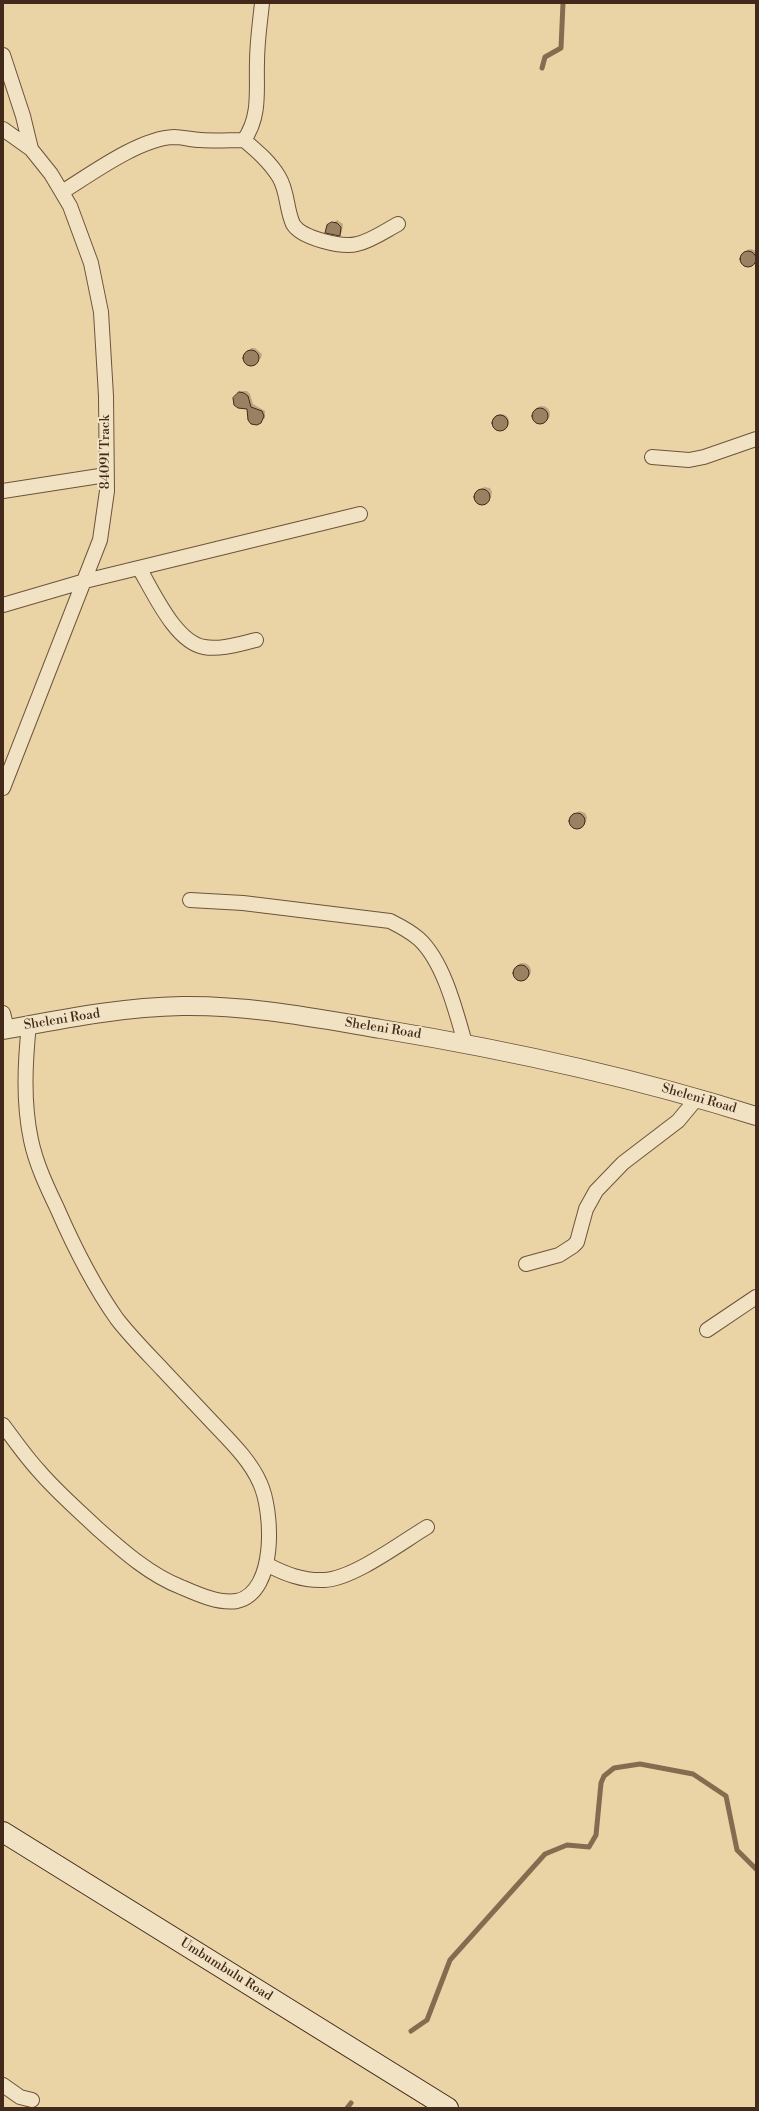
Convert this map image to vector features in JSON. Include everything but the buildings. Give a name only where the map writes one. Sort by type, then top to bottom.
[{"type":"main road","name":"Umbumbulu Road","points":[[3,1832],[448,2108]]},
{"type":"street","points":[[244,140],[253,124],[257,105],[257,60],[262,3]]},
{"type":"street","points":[[3,55],[23,116],[31,149]]},
{"type":"street","name":"84091 Track","points":[[3,129],[31,149],[51,174],[62,192],[80,231],[91,263],[101,312],[106,396],[105,514],[100,540],[3,788]]},
{"type":"street","points":[[62,192],[103,166],[140,146],[157,140],[174,137],[201,140],[244,140],[266,160],[280,178],[284,188],[290,218],[294,226],[304,235],[355,245],[398,224]]},
{"type":"street","points":[[652,457],[674,459],[697,458],[756,439]]},
{"type":"street","points":[[3,490],[106,475]]},
{"type":"street","points":[[3,605],[85,581],[360,514]]},
{"type":"street","points":[[139,568],[175,627],[187,640],[205,647],[222,647],[256,640]]},
{"type":"street","points":[[190,900],[236,903],[390,921],[404,928],[420,940],[440,971],[455,1009],[465,1043]]},
{"type":"street","name":"Sheleni Road","points":[[4,1024],[29,1024],[70,1017],[152,1008],[239,1007],[465,1043],[599,1071],[698,1097],[756,1116]]},
{"type":"street","points":[[3,1425],[38,1471],[65,1498],[134,1559],[167,1581],[202,1596],[236,1601],[245,1598],[256,1587],[264,1574],[269,1523],[267,1503],[261,1484],[239,1451],[139,1345],[118,1320],[94,1284],[46,1185],[32,1142],[26,1104],[26,1051],[29,1024]]},
{"type":"street","points":[[526,1264],[559,1255],[577,1242],[588,1204],[596,1191],[623,1163],[678,1120],[698,1097]]},
{"type":"street","points":[[707,1330],[756,1297]]},
{"type":"street","points":[[266,1564],[288,1575],[307,1579],[325,1580],[338,1578],[378,1558],[427,1527]]},
{"type":"street","points":[[3,2086],[20,2097],[32,2100]]},
{"type":"waterway","points":[[542,68],[545,57],[561,48],[563,3]]},
{"type":"waterway","points":[[411,2031],[427,2020],[450,1960],[545,1854],[567,1845],[589,1847],[596,1835],[601,1783],[604,1776],[614,1768],[640,1764],[693,1774],[726,1796],[737,1850],[756,1869]]},
{"type":"waterway","points":[[347,2108],[351,2103]]}]
